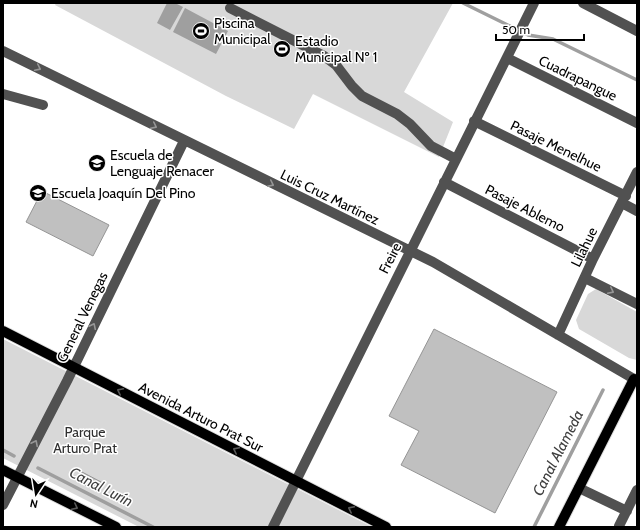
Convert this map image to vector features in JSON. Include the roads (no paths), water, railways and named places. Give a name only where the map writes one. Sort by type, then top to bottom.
[{"type":"main road","name":"Avenida Arturo Prat Sur","points":[[3,331],[386,527]]},
{"type":"main road","points":[[558,527],[635,379]]},
{"type":"main road","points":[[3,470],[116,527]]},
{"type":"street","name":"Freire","points":[[273,527],[534,3]]},
{"type":"street","points":[[583,3],[597,6],[637,31]]},
{"type":"street","points":[[230,8],[324,56],[336,65],[352,86],[362,96],[397,114],[410,124],[431,146],[456,159]]},
{"type":"street","name":"Luis Cruz Martínez","points":[[3,51],[409,252],[433,262],[635,379]]},
{"type":"street","name":"Cuadrapangue","points":[[506,58],[637,123]]},
{"type":"street","points":[[3,94],[43,105]]},
{"type":"street","name":"Pasaje Menelhue","points":[[474,121],[624,200],[637,211]]},
{"type":"street","name":"General Venegas","points":[[3,505],[73,367],[184,141]]},
{"type":"street","name":"Lilahue","points":[[558,335],[593,260],[637,172]]},
{"type":"street","name":"Pasaje Ablemo","points":[[444,182],[593,260]]},
{"type":"street","points":[[585,278],[637,304]]},
{"type":"street","points":[[578,488],[626,511]]},
{"type":"street","points":[[619,526],[637,490]]},
{"type":"waterway","points":[[463,3],[528,35],[553,39],[637,80]]},
{"type":"waterway","name":"Canal Alameda","points":[[534,527],[603,390]]},
{"type":"waterway","name":"Canal Lurín","points":[[3,450],[14,456]]},
{"type":"waterway","name":"Canal Lurín","points":[[38,468],[153,527]]},
{"type":"place","name":"Piscina Municipal","points":[[201,31]]},
{"type":"place","name":"Estadio Municipal Nº 1","points":[[282,49]]},
{"type":"place","name":"Escuela de Lenguaje Renacer","points":[[97,163]]},
{"type":"place","name":"Escuela Joaquín Del Pino","points":[[38,193]]},
{"type":"park label","name":"Parque Arturo Prat","points":[[85,440]]}]
